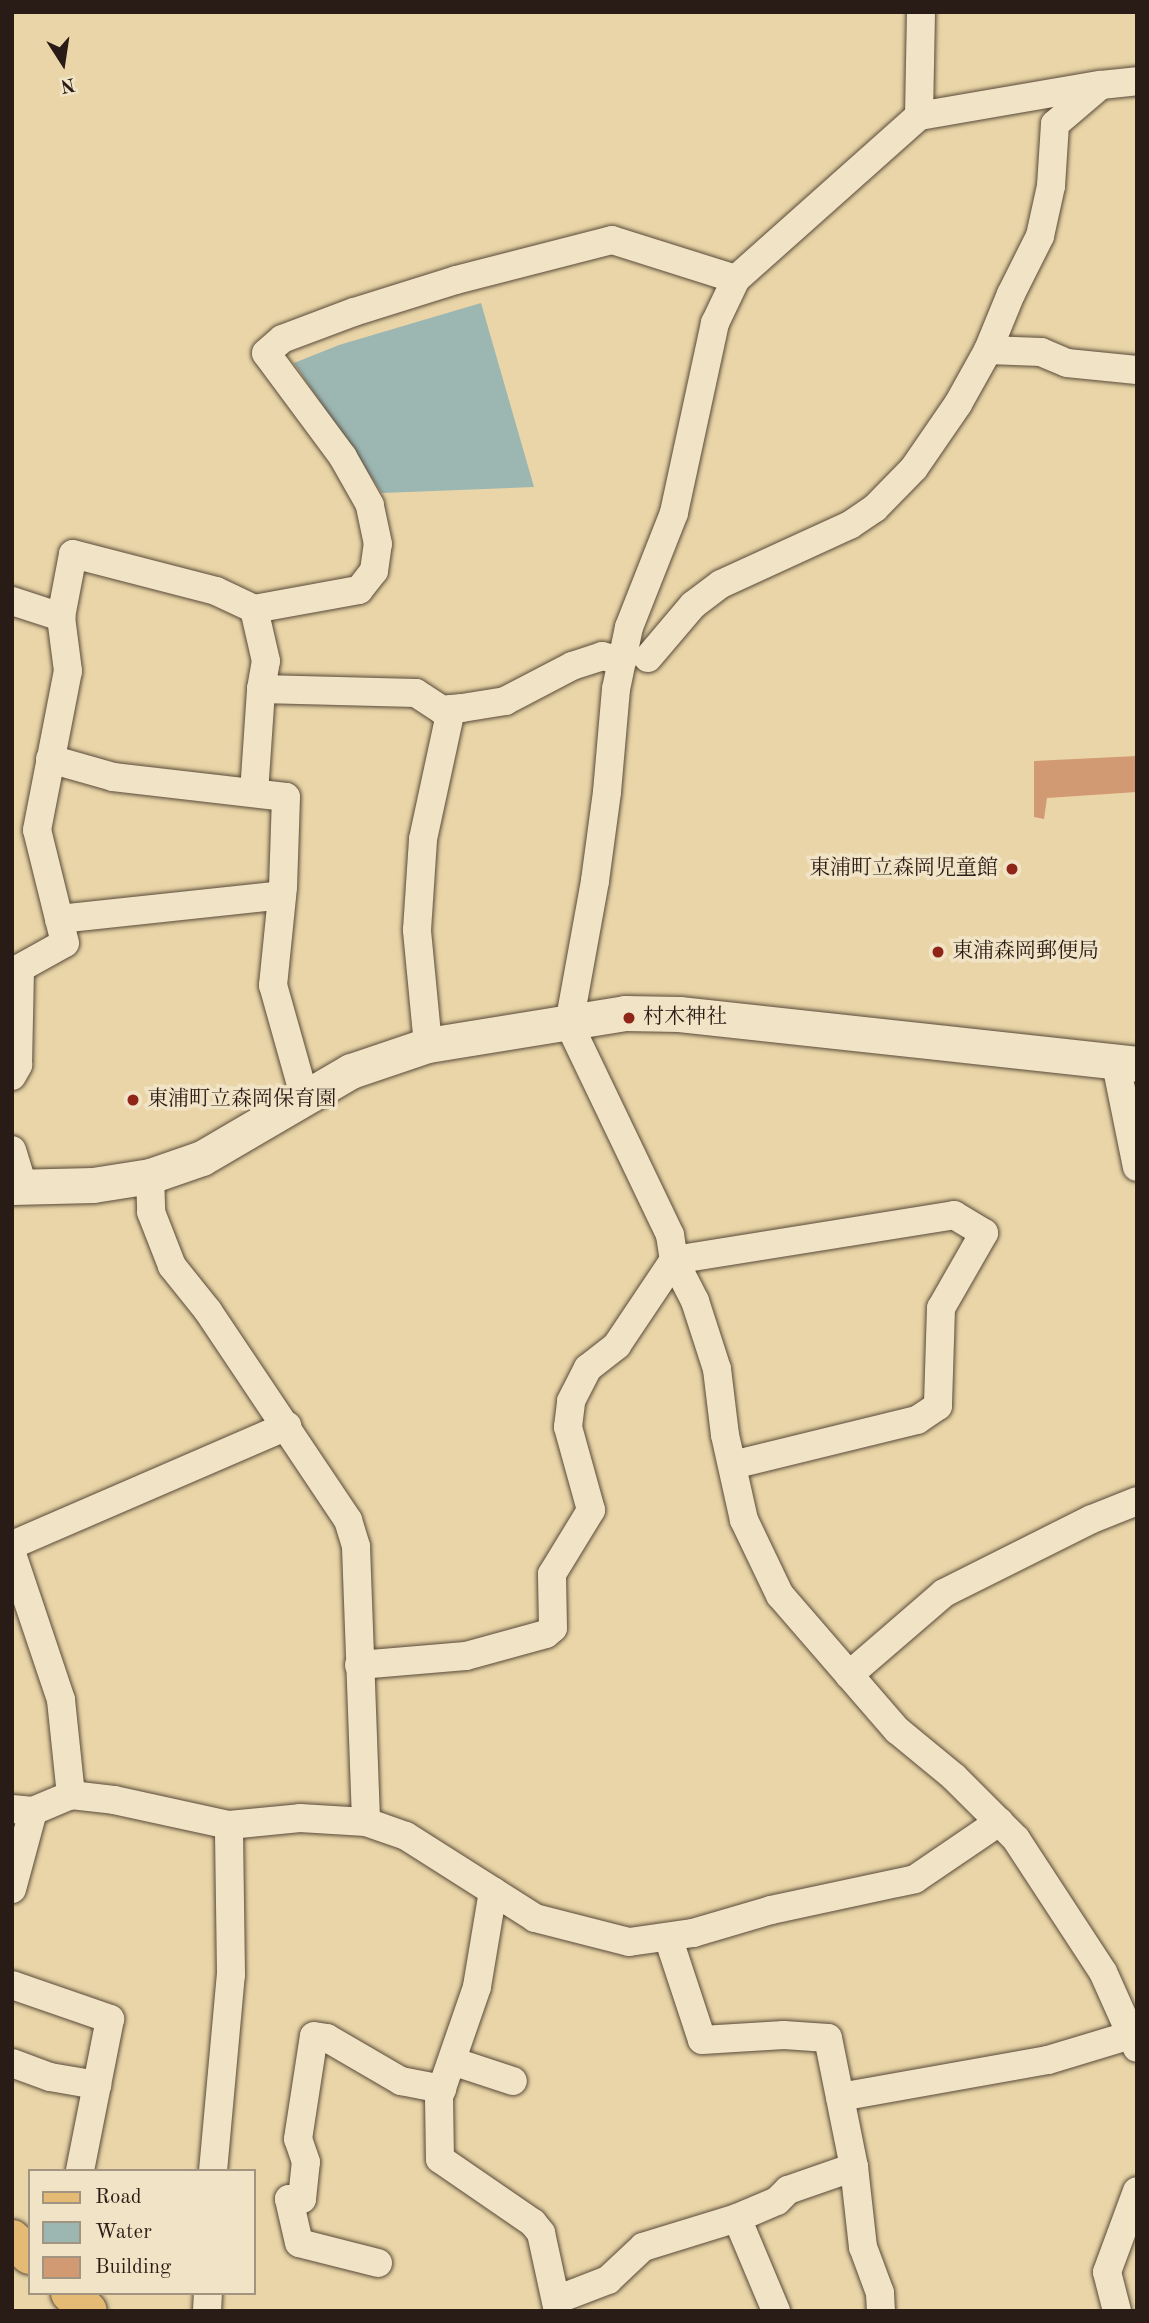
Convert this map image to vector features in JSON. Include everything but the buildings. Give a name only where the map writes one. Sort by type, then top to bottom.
[{"type":"main road","points":[[12,2239],[28,2253]]},
{"type":"main road","points":[[71,2295],[88,2311]]},
{"type":"street","points":[[919,116],[921,12]]},
{"type":"street","points":[[840,2097],[1048,2060],[1134,2041],[1103,1972],[1016,1839],[954,1777],[897,1730],[780,1595],[744,1520],[732,1465],[717,1369],[695,1301],[674,1260],[670,1235],[569,1024],[635,660],[629,627],[674,513],[715,323],[736,279],[919,116],[1137,81]]},
{"type":"street","points":[[635,660],[693,605],[721,584],[850,525],[875,508],[914,468],[936,438],[988,350],[1011,294],[1040,236],[1051,186],[1055,124],[1101,85]]},
{"type":"street","points":[[12,1076],[18,1065],[20,968],[65,943],[37,830],[68,671],[61,617],[74,554],[216,591],[254,609],[359,590],[374,571],[377,544],[370,505],[343,457],[266,353],[282,339],[456,280],[612,240],[736,279]]},
{"type":"street","points":[[988,350],[1041,352],[1068,363],[1137,370]]},
{"type":"street","points":[[12,601],[61,617]]},
{"type":"street","points":[[254,609],[266,661],[261,689],[254,793]]},
{"type":"street","points":[[261,689],[345,689],[416,693],[442,710],[506,701],[572,666],[601,656],[635,660]]},
{"type":"street","points":[[428,1045],[417,930],[423,839],[451,709]]},
{"type":"street","points":[[50,759],[113,777],[286,797],[282,895],[273,985],[305,1099]]},
{"type":"street","points":[[59,919],[282,895]]},
{"type":"street","points":[[12,1150],[18,1186],[93,1185],[150,1176],[202,1158],[351,1071],[428,1045],[625,1013],[679,1014],[1126,1064],[1137,1167]]},
{"type":"street","points":[[150,1176],[150,1212],[172,1266],[208,1311],[348,1520],[356,1547],[366,1822]]},
{"type":"street","points":[[359,1665],[466,1656],[546,1634],[553,1628],[552,1574],[591,1510],[568,1427],[571,1401],[588,1368],[617,1345],[674,1260],[954,1215],[984,1233],[941,1308],[938,1406],[918,1420],[732,1465]]},
{"type":"street","points":[[12,1545],[287,1426]]},
{"type":"street","points":[[849,1675],[944,1593],[1092,1519],[1137,1501]]},
{"type":"street","points":[[12,1554],[61,1700],[71,1795]]},
{"type":"street","points":[[12,1889],[22,1810],[71,1795],[114,1800],[229,1825],[300,1818],[366,1822],[406,1836],[536,1918],[629,1942],[693,1933],[771,1910],[915,1879],[999,1822]]},
{"type":"street","points":[[213,2169],[230,1975],[229,1825]]},
{"type":"street","points":[[493,1891],[477,1987],[442,2089],[440,2159],[533,2223],[541,2233],[557,2305],[608,2280],[643,2247],[737,2218],[777,2201],[788,2190],[854,2167]]},
{"type":"street","points":[[668,1937],[702,2040],[784,2035],[828,2038],[854,2167],[863,2247],[880,2293],[881,2311]]},
{"type":"street","points":[[12,1985],[110,2020],[80,2169]]},
{"type":"street","points":[[378,2263],[299,2243],[289,2199],[302,2199],[306,2162],[298,2139],[314,2036],[327,2038],[401,2081],[442,2089]]},
{"type":"street","points":[[452,2061],[513,2081]]},
{"type":"street","points":[[12,2063],[50,2077],[97,2085]]},
{"type":"street","points":[[1117,2311],[1107,2272],[1137,2192]]},
{"type":"street","points":[[737,2218],[776,2311]]},
{"type":"water","points":[[481,303],[534,487],[382,493],[294,363],[339,345]]},
{"type":"place","name":"東浦町立森岡児童館","points":[[1012,869]]},
{"type":"place","name":"東浦森岡郵便局","points":[[938,952]]},
{"type":"place","name":"村木神社","points":[[629,1018]]},
{"type":"place","name":"東浦町立森岡保育園","points":[[133,1100]]}]
